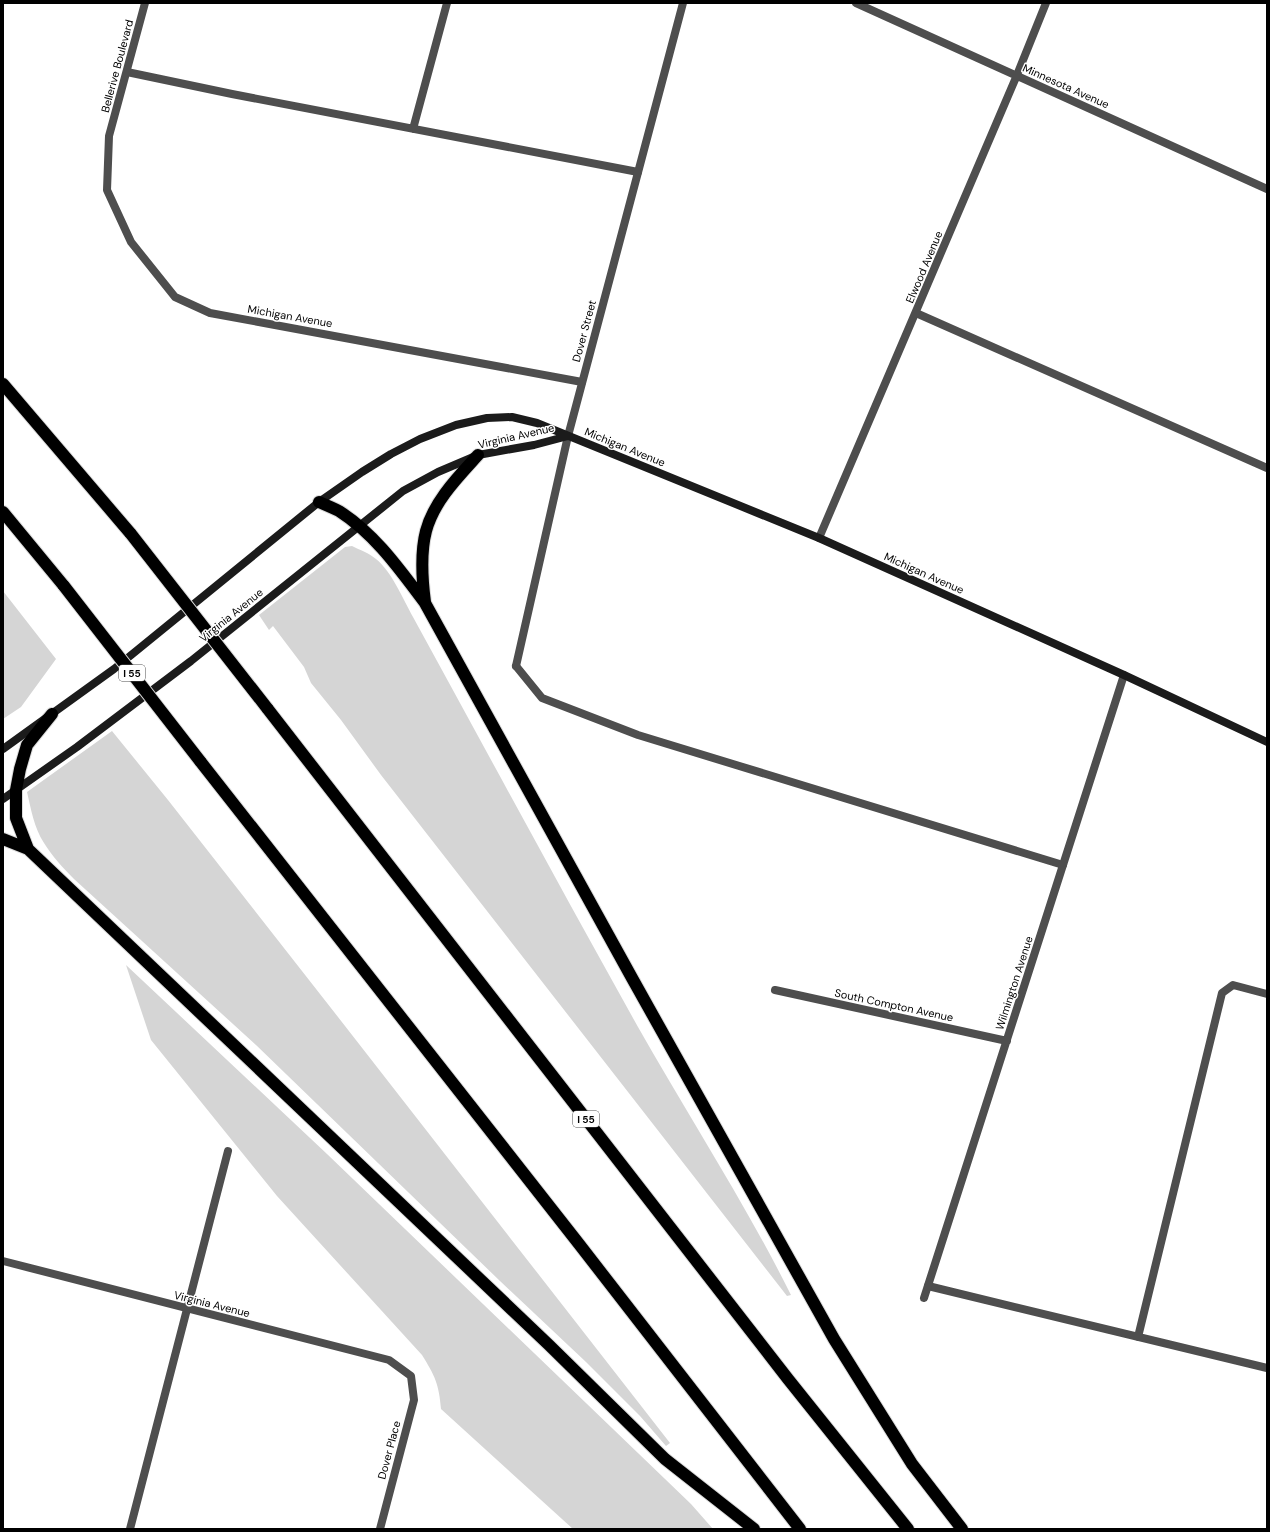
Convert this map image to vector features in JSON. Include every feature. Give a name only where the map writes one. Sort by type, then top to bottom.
[{"type":"highway","name":"I 55","points":[[3,384],[130,534],[778,1366],[908,1529]]},
{"type":"highway","points":[[425,603],[422,574],[426,531],[436,508],[454,482],[478,455]]},
{"type":"highway","points":[[319,502],[338,511],[359,526],[385,552],[425,603],[614,946],[834,1339],[912,1464],[962,1529]]},
{"type":"highway","name":"I 55","points":[[3,512],[64,586],[800,1529]]},
{"type":"highway","points":[[28,849],[16,818],[16,790],[27,745],[52,714]]},
{"type":"highway","points":[[3,839],[28,849],[549,1345],[665,1459],[754,1529]]},
{"type":"main road","name":"Virginia Avenue","points":[[3,749],[114,669],[319,502],[391,454],[420,439],[456,425],[487,418],[512,417],[537,423],[568,436]]},
{"type":"main road","name":"Michigan Avenue","points":[[568,436],[819,538],[1124,675],[1267,742]]},
{"type":"main road","name":"Virginia Avenue","points":[[3,799],[77,747],[191,661],[403,491],[438,472],[478,455],[534,445],[568,436]]},
{"type":"street","name":"Bellerive Boulevard","points":[[110,136],[145,3]]},
{"type":"street","points":[[413,129],[447,3]]},
{"type":"street","name":"Dover Street","points":[[683,3],[568,436],[516,666],[542,698],[638,735],[1063,865]]},
{"type":"street","name":"Minnesota Avenue","points":[[856,3],[1267,189]]},
{"type":"street","name":"Elwood Avenue","points":[[819,538],[1017,75],[1046,3]]},
{"type":"street","points":[[126,72],[239,96],[638,172]]},
{"type":"street","name":"Michigan Avenue","points":[[110,136],[107,190],[131,242],[175,297],[210,313],[582,382]]},
{"type":"street","points":[[916,313],[1267,468]]},
{"type":"street","name":"Wilmington Avenue","points":[[924,1298],[1124,675]]},
{"type":"street","points":[[1138,1337],[1222,993],[1233,985],[1267,994]]},
{"type":"street","name":"South Compton Avenue","points":[[775,990],[1007,1041]]},
{"type":"street","points":[[130,1529],[228,1151]]},
{"type":"street","name":"Virginia Avenue","points":[[3,1261],[388,1360],[410,1376]]},
{"type":"street","points":[[928,1286],[1267,1368]]},
{"type":"street","name":"Dover Place","points":[[380,1529],[414,1400],[410,1376]]},
{"type":"shaded area","points":[[352,546],[367,553],[382,564],[397,586],[638,1027],[755,1227],[791,1295],[787,1296],[381,775],[341,720],[311,683],[304,667],[273,626],[269,630],[259,615],[345,547]]},
{"type":"shaded area","points":[[3,591],[56,659],[21,707],[3,719]]},
{"type":"shaded area","points":[[112,731],[168,800],[670,1443],[666,1446],[640,1416],[586,1362],[256,1045],[74,879],[54,857],[38,831],[33,818],[27,792]]},
{"type":"shaded area","points":[[126,965],[327,1154],[691,1504],[713,1529],[573,1529],[441,1409],[436,1380],[422,1355],[277,1196],[151,1040]]}]
